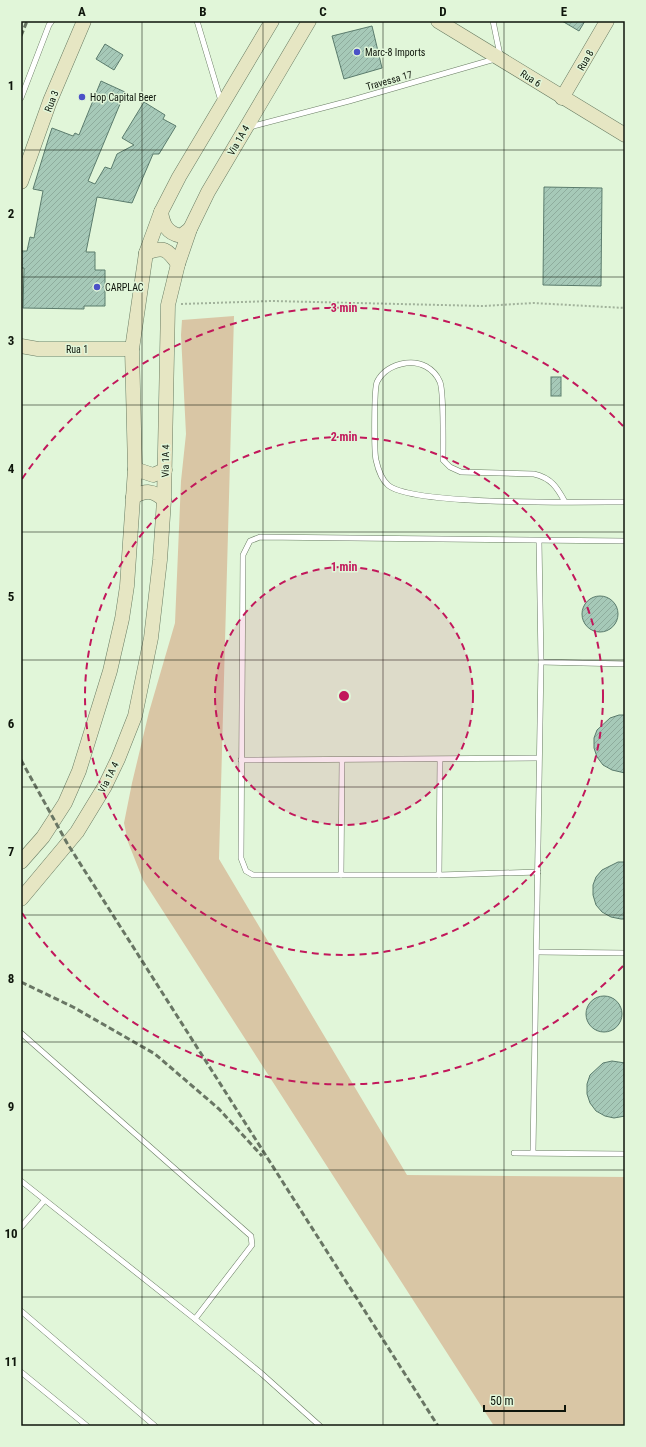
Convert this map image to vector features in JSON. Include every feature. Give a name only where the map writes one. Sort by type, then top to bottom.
[{"type":"main road","name":"Rua 3","points":[[21,182],[50,101],[84,21]]},
{"type":"main road","points":[[21,862],[43,837],[65,803],[79,771],[110,671],[122,619],[127,586],[135,469],[132,349],[146,253],[161,212],[179,177],[272,21]]},
{"type":"main road","name":"Via 1A 4","points":[[21,899],[77,832],[105,786],[118,759],[134,716],[151,638],[164,500],[168,305],[178,264],[190,229],[208,192],[309,21]]},
{"type":"main road","name":"Rua 6","points":[[438,21],[500,58],[562,98],[625,135]]},
{"type":"main road","name":"Rua 8","points":[[562,98],[607,21]]},
{"type":"main road","points":[[161,212],[165,227],[170,232],[181,236],[190,229]]},
{"type":"main road","points":[[146,253],[156,249],[162,249],[171,255],[178,264]]},
{"type":"main road","name":"Rua 1","points":[[21,346],[38,349],[132,349]]},
{"type":"main road","points":[[135,469],[153,475],[165,470]]},
{"type":"main road","points":[[133,497],[148,491],[158,494],[164,500]]},
{"type":"lane","points":[[21,98],[49,25],[52,21]]},
{"type":"lane","points":[[197,21],[222,104]]},
{"type":"lane","points":[[493,21],[500,58]]},
{"type":"lane","name":"Travessa 17","points":[[246,128],[349,101],[500,58]]},
{"type":"lane","points":[[565,502],[556,486],[542,476],[534,474],[461,472],[450,467],[443,460],[441,383],[434,372],[425,365],[413,362],[390,367],[383,372],[376,383],[376,459],[380,475],[388,485],[397,490],[416,495],[501,502],[565,502],[625,502]]},
{"type":"lane","points":[[538,872],[439,875],[253,876],[246,871],[241,858],[242,560],[250,541],[255,538],[266,537],[625,541]]},
{"type":"lane","points":[[533,1152],[538,952],[538,758],[541,662],[540,541]]},
{"type":"lane","points":[[541,662],[625,664]]},
{"type":"lane","points":[[242,760],[440,760],[538,758]]},
{"type":"lane","points":[[341,875],[342,760]]},
{"type":"lane","points":[[439,875],[440,760]]},
{"type":"lane","points":[[538,952],[625,953]]},
{"type":"lane","points":[[21,1033],[251,1236],[252,1246],[194,1320]]},
{"type":"lane","points":[[514,1153],[625,1154]]},
{"type":"lane","points":[[21,1181],[44,1201],[262,1374],[320,1426]]},
{"type":"lane","points":[[21,1227],[44,1201]]},
{"type":"lane","points":[[21,1311],[155,1426]]},
{"type":"lane","points":[[21,1372],[87,1426]]},
{"type":"path","points":[[168,305],[272,301],[484,306],[533,303],[625,308]]},
{"type":"shaded area","points":[[234,316],[219,859],[407,1175],[625,1177],[625,1426],[494,1426],[143,880],[128,842],[124,823],[132,783],[149,712],[175,623],[181,481],[186,434],[181,335],[182,320]]},
{"type":"building","points":[[562,21],[585,21],[579,31]]},
{"type":"building","name":"Marc-8 Imports","points":[[372,26],[382,68],[344,79],[332,36]]},
{"type":"building","points":[[105,44],[123,55],[114,70],[96,59]]},
{"type":"building","points":[[101,81],[125,92],[88,181],[95,184],[105,167],[111,169],[117,154],[134,145],[122,138],[144,102],[165,115],[163,119],[176,126],[159,154],[153,154],[132,203],[97,197],[86,252],[95,252],[95,270],[105,270],[105,306],[84,306],[84,309],[23,308],[24,268],[21,268],[21,251],[27,251],[30,237],[34,238],[43,191],[33,189],[52,128],[73,136],[75,133],[79,135]]},
{"type":"building","points":[[544,187],[602,188],[601,286],[543,285]]},
{"type":"building","points":[[551,377],[561,377],[561,396],[551,396]]},
{"type":"building","points":[[604,596],[613,601],[617,607],[617,621],[613,627],[604,632],[596,632],[587,627],[583,621],[582,610],[587,601],[593,597]]},
{"type":"building","points":[[625,715],[625,773],[612,770],[603,765],[597,757],[594,748],[594,738],[597,730],[610,718]]},
{"type":"building","points":[[618,862],[625,862],[625,919],[611,917],[602,912],[596,905],[593,895],[593,885],[596,877],[602,870]]},
{"type":"building","points":[[608,996],[617,1001],[621,1007],[621,1021],[617,1027],[608,1032],[600,1032],[591,1027],[587,1021],[586,1010],[591,1001],[597,997]]},
{"type":"building","points":[[612,1061],[625,1063],[625,1116],[614,1118],[605,1116],[596,1111],[590,1103],[587,1094],[587,1084],[590,1075],[603,1063]]},
{"type":"railway","points":[[21,36],[27,21]]},
{"type":"railway","points":[[21,760],[67,843],[438,1426]]},
{"type":"railway","points":[[21,982],[73,1007],[155,1054],[219,1109],[262,1156]]},
{"type":"place","name":"Marc-8 Imports","points":[[357,52]]},
{"type":"place","name":"Hop Capital Beer","points":[[82,97]]},
{"type":"place","name":"CARPLAC","points":[[97,287]]}]
